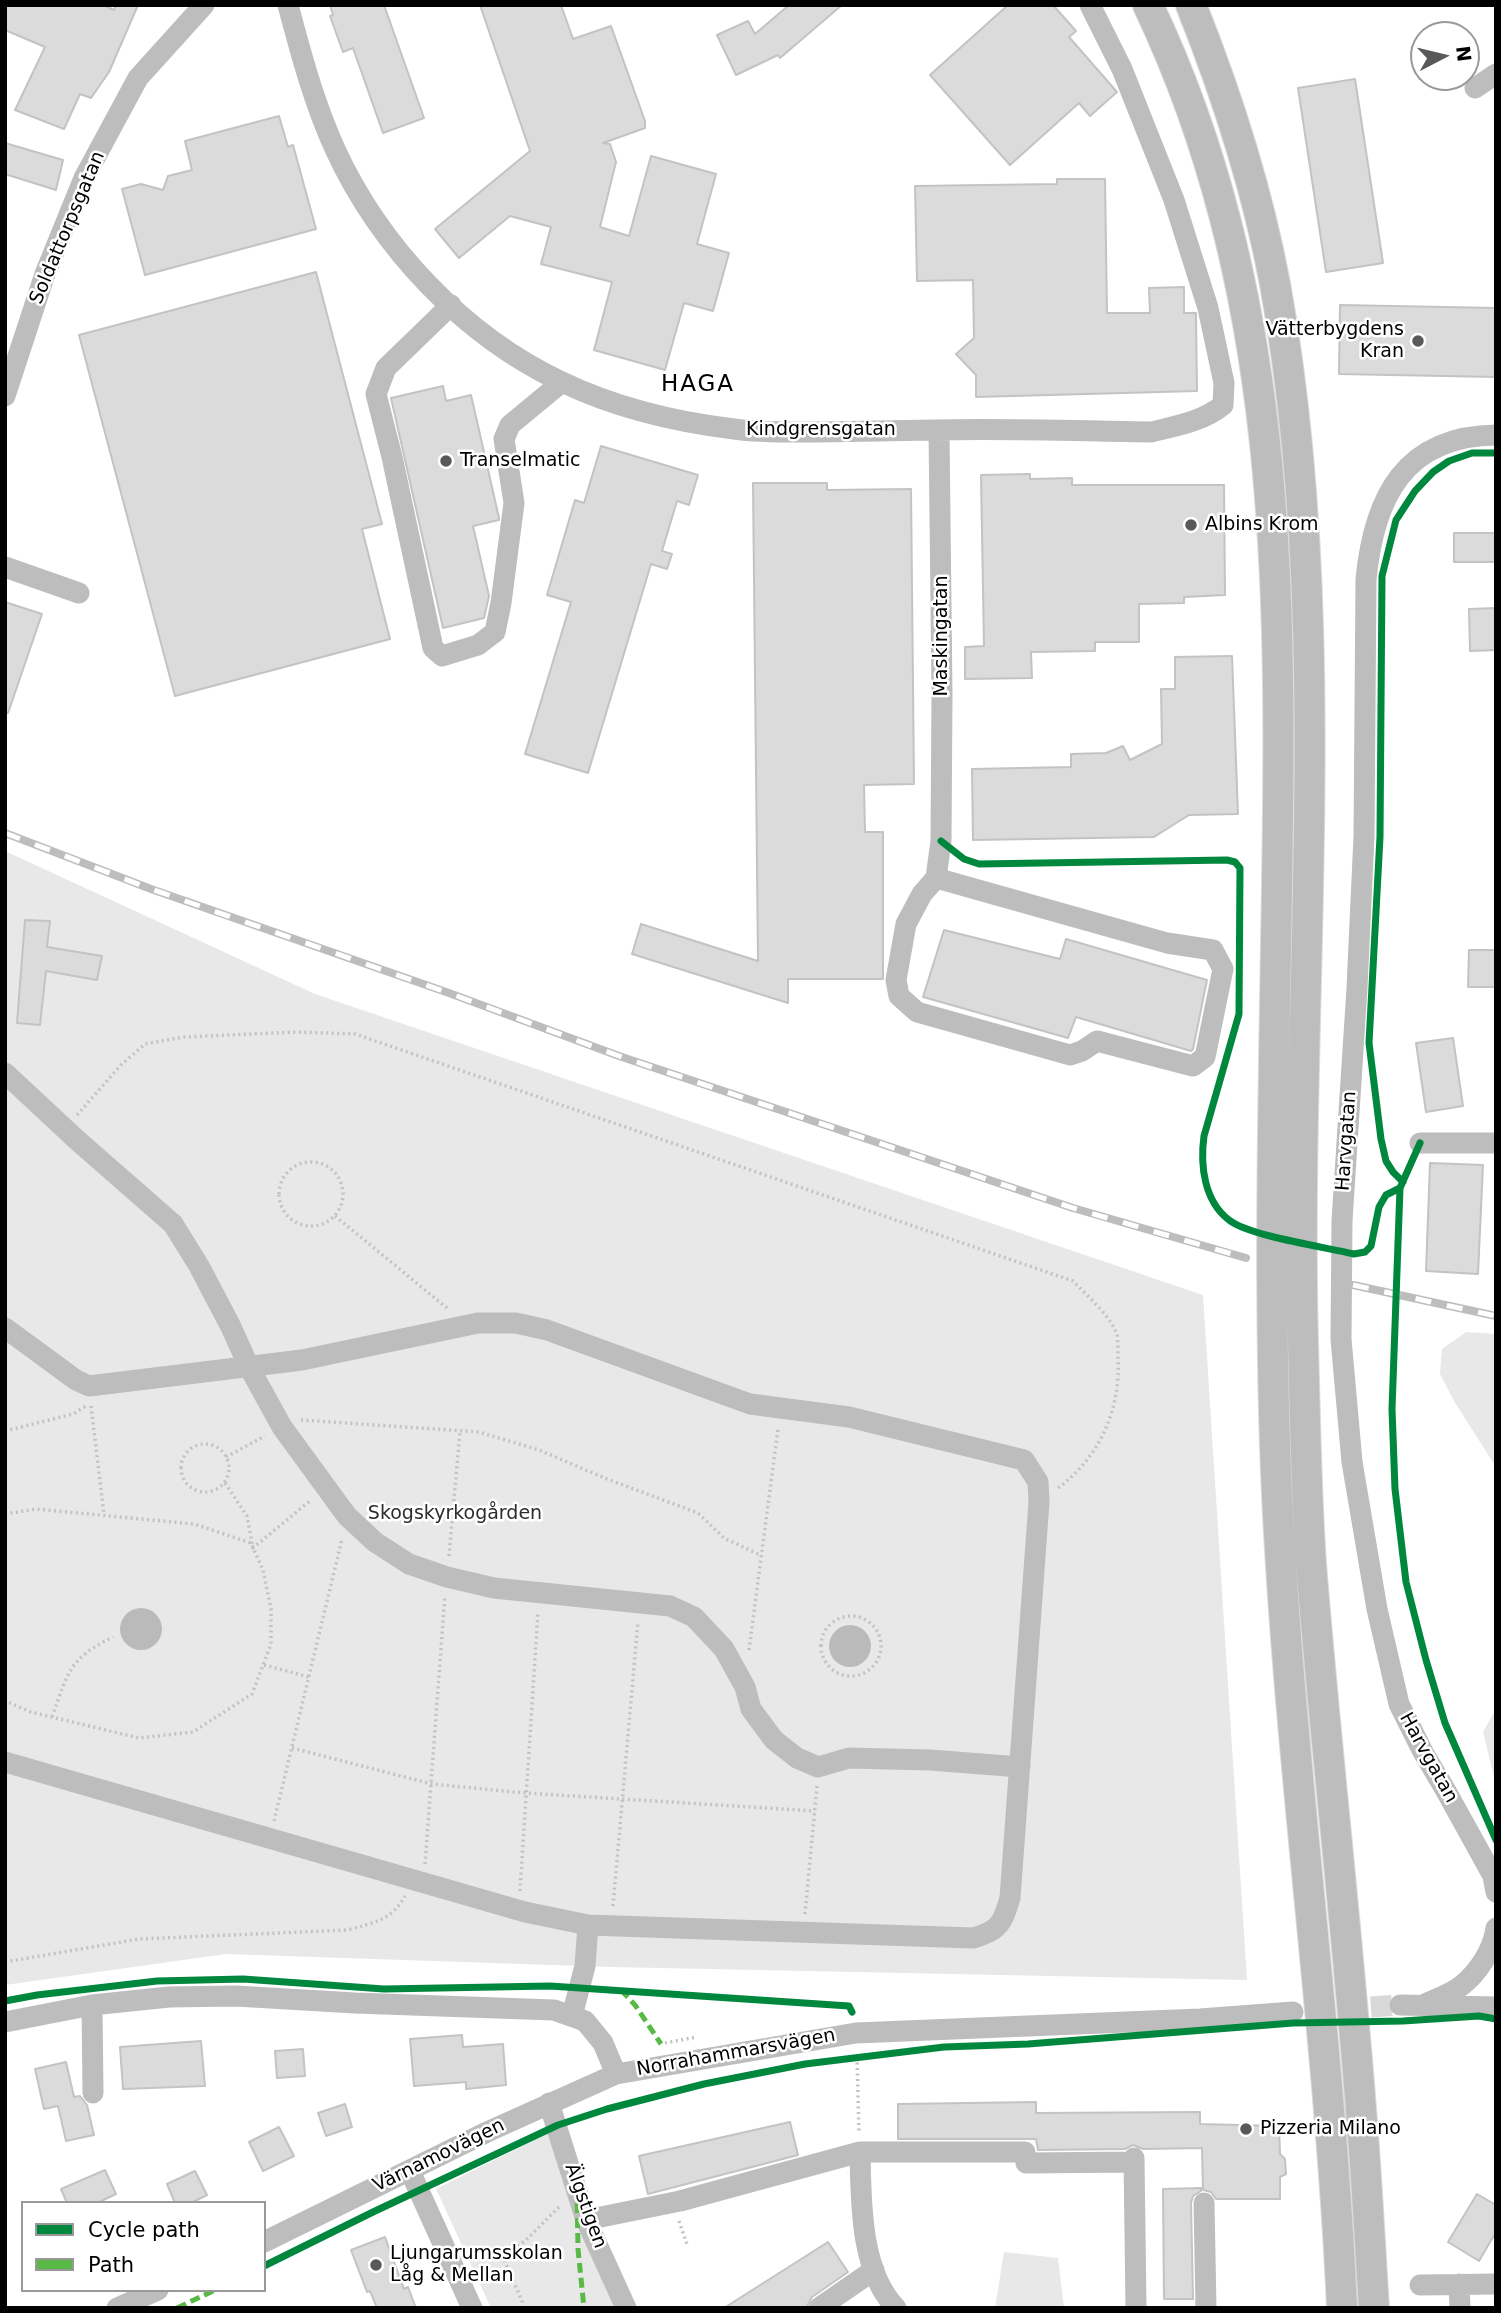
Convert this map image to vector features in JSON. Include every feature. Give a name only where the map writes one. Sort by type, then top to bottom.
[{"type":"highway","points":[[1148,5],[1191,112],[1235,256],[1251,340],[1269,481],[1276,566],[1279,682],[1271,1299],[1275,1452],[1289,1673],[1336,2189],[1342,2308]]},
{"type":"highway","points":[[1191,5],[1238,133],[1263,229],[1287,360],[1303,514],[1307,595],[1308,759],[1302,1300],[1305,1443],[1311,1558],[1362,2120],[1374,2308]]},
{"type":"street","name":"Soldattorpsgatan","points":[[5,396],[45,274],[84,178],[138,78],[204,5]]},
{"type":"street","name":"Kindgrensgatan","points":[[288,5],[312,91],[335,149],[362,200],[392,241],[451,305],[526,363],[562,382],[623,405],[699,424],[761,432],[1151,432],[1184,425],[1212,414],[1223,405],[1224,383],[1208,308],[1174,200],[1122,69],[1090,5]]},
{"type":"street","points":[[1480,85],[1496,74]]},
{"type":"street","points":[[451,305],[386,368],[376,394],[433,648],[442,656],[478,645],[495,632],[514,503],[504,439],[510,425],[562,382]]},
{"type":"street","name":"Maskingatan","points":[[936,878],[941,841],[939,430]]},
{"type":"street","name":"Harvgatan","points":[[1496,435],[1455,440],[1408,465],[1390,489],[1376,517],[1369,547],[1366,579],[1364,836],[1342,1221],[1341,1339],[1352,1462],[1377,1609],[1399,1703],[1423,1752],[1493,1876],[1496,1892]]},
{"type":"street","points":[[5,567],[79,593]]},
{"type":"street","points":[[936,878],[1167,943],[1213,950],[1223,969],[1205,1057],[1193,1066],[1097,1041],[1070,1055],[917,1012],[899,996],[896,980],[906,924],[922,894],[936,878]]},
{"type":"street","points":[[5,1073],[173,1224],[200,1266],[248,1367],[282,1427],[347,1516],[375,1542],[409,1564],[447,1577],[494,1588],[670,1606],[694,1617],[724,1648],[745,1687],[751,1709],[774,1740],[797,1758],[818,1767],[849,1758],[930,1759],[1020,1767]]},
{"type":"street","points":[[1420,1143],[1496,1143]]},
{"type":"street","points":[[5,1328],[76,1380],[89,1386],[302,1360],[478,1323],[516,1324],[547,1330],[750,1404],[849,1418],[1024,1460],[1038,1482],[1039,1502],[1010,1898],[1004,1917],[991,1933],[973,1938],[588,1925],[519,1910],[5,1762]]},
{"type":"street","points":[[572,2016],[584,1966],[588,1925]]},
{"type":"street","points":[[1425,2004],[1460,1987],[1483,1962],[1496,1928]]},
{"type":"street","name":"Norrahammarsvägen","points":[[5,2022],[92,2005],[169,1997],[236,1996],[554,2010],[585,2021],[603,2043],[616,2074],[856,2033],[1199,2019],[1293,2012]]},
{"type":"street","points":[[92,2005],[93,2093]]},
{"type":"street","points":[[1400,2005],[1496,2007]]},
{"type":"street","name":"Värnamovägen","points":[[266,2241],[549,2103],[616,2074]]},
{"type":"street","name":"Älgstigen","points":[[549,2103],[586,2220],[626,2308]]},
{"type":"street","points":[[860,2152],[861,2201],[874,2270],[884,2295],[896,2308]]},
{"type":"street","points":[[586,2220],[672,2202],[860,2152],[1025,2152],[1026,2163],[1134,2160],[1136,2308]]},
{"type":"street","points":[[410,2171],[472,2308]]},
{"type":"street","points":[[1204,2203],[1206,2308]]},
{"type":"street","points":[[819,2308],[874,2270]]},
{"type":"street","points":[[1459,2284],[1460,2308]]},
{"type":"street","points":[[1420,2285],[1496,2284]]},
{"type":"street","points":[[117,2308],[153,2292]]},
{"type":"path","points":[[65,1128],[121,1065],[145,1044],[184,1037],[297,1032],[355,1034],[1073,1281],[1100,1309],[1117,1334],[1115,1407],[1101,1440],[1076,1474],[1039,1502]]},
{"type":"path","points":[[312,1161],[330,1167],[341,1181],[343,1199],[335,1216],[319,1225],[301,1225],[286,1214],[279,1197],[282,1179],[294,1166],[312,1161]]},
{"type":"path","points":[[335,1216],[468,1325]]},
{"type":"path","points":[[5,1431],[73,1414],[91,1403],[104,1514]]},
{"type":"path","points":[[745,1687],[780,1408]]},
{"type":"path","points":[[226,1457],[282,1427],[301,1420],[478,1432],[539,1450],[698,1513],[724,1538],[760,1555]]},
{"type":"path","points":[[5,1962],[139,1939],[347,1930],[379,1922],[395,1912],[418,1881],[432,1784],[460,1431]]},
{"type":"path","points":[[197,1445],[213,1445],[226,1457],[230,1468],[225,1482],[213,1492],[198,1492],[186,1483],[181,1469],[186,1454],[197,1445]]},
{"type":"path","points":[[225,1482],[247,1516],[253,1548]]},
{"type":"path","points":[[253,1548],[326,1488]]},
{"type":"path","points":[[5,1514],[36,1509],[194,1524],[251,1543],[263,1570],[271,1609],[271,1644],[252,1694],[193,1732],[139,1738],[31,1712],[5,1701]]},
{"type":"path","points":[[270,1840],[347,1516]]},
{"type":"path","points":[[519,1910],[539,1592]]},
{"type":"path","points":[[612,1926],[639,1602]]},
{"type":"path","points":[[843,1616],[861,1616],[875,1626],[882,1642],[880,1660],[868,1673],[851,1677],[834,1672],[823,1659],[821,1641],[824,1633],[828,1625],[843,1616]]},
{"type":"path","points":[[52,1717],[75,1661],[89,1648],[113,1637]]},
{"type":"path","points":[[263,1665],[309,1677]]},
{"type":"path","points":[[292,1748],[432,1784],[525,1793],[815,1811]]},
{"type":"path","points":[[803,1933],[818,1767]]},
{"type":"path","points":[[661,2044],[697,2037]]},
{"type":"path","points":[[857,2057],[860,2152]]},
{"type":"path","points":[[521,2308],[522,2301],[506,2262],[507,2252],[525,2241],[577,2189]]},
{"type":"path","points":[[672,2202],[688,2247]]},
{"type":"green space","name":"Skogskyrkogården","points":[[5,851],[315,994],[1203,1295],[1247,1980],[611,1967],[226,1954],[5,1985]]},
{"type":"green space","points":[[1466,1332],[1496,1334],[1496,1467],[1440,1374],[1442,1349]]},
{"type":"green space","points":[[1496,1709],[1496,1785],[1483,1732]]},
{"type":"green space","points":[[549,2133],[621,2308],[491,2308],[436,2189]]},
{"type":"green space","points":[[1004,2252],[1058,2258],[1064,2308],[995,2308]]},
{"type":"shaded area","points":[[141,1608],[156,1614],[162,1629],[156,1644],[141,1650],[126,1644],[120,1629],[126,1614]]},
{"type":"shaded area","points":[[850,1625],[865,1631],[871,1646],[865,1661],[850,1667],[835,1661],[829,1646],[835,1631]]},
{"type":"building","points":[[5,5],[103,5],[114,10],[116,5],[138,5],[109,72],[91,98],[80,94],[64,129],[15,110],[45,47],[5,30]]},
{"type":"building","points":[[330,5],[384,5],[424,118],[383,133],[353,48],[343,52],[330,16],[333,15]]},
{"type":"building","points":[[480,5],[561,5],[573,39],[611,26],[645,121],[645,128],[603,143],[610,144],[616,162],[600,227],[629,236],[651,156],[716,174],[697,244],[729,253],[713,311],[684,303],[665,370],[594,350],[612,282],[541,264],[551,227],[510,216],[459,258],[435,229],[530,151]]},
{"type":"building","points":[[789,5],[842,5],[780,58],[778,55],[736,75],[717,35],[748,21],[755,34]]},
{"type":"building","points":[[1008,5],[1053,5],[1076,31],[1069,37],[1117,92],[1090,116],[1079,103],[1010,165],[930,75]]},
{"type":"building","points":[[1355,79],[1383,263],[1326,272],[1298,88]]},
{"type":"building","points":[[279,116],[288,147],[293,145],[316,229],[145,275],[122,189],[141,184],[163,190],[168,176],[192,170],[185,141]]},
{"type":"building","points":[[5,143],[63,160],[56,190],[5,174]]},
{"type":"building","points":[[1057,179],[1105,179],[1107,313],[1150,313],[1149,288],[1184,287],[1184,313],[1196,313],[1197,391],[976,397],[976,375],[956,354],[974,338],[973,280],[917,281],[915,186],[1057,184]]},
{"type":"building","points":[[316,272],[382,524],[362,529],[390,639],[175,696],[79,335]]},
{"type":"building","name":"Vätterbygdens Kran","points":[[1340,305],[1496,308],[1496,377],[1339,374]]},
{"type":"building","name":"Transelmatic","points":[[443,386],[446,401],[471,395],[499,520],[473,526],[489,596],[484,618],[443,628],[391,398]]},
{"type":"building","points":[[601,446],[698,475],[689,505],[677,501],[662,551],[672,554],[667,569],[651,564],[588,773],[525,754],[571,602],[547,595],[575,500],[584,503]]},
{"type":"building","points":[[1030,474],[1030,479],[1072,478],[1072,485],[1224,485],[1225,595],[1184,597],[1184,603],[1139,604],[1139,642],[1095,642],[1095,651],[1031,652],[1032,678],[965,679],[965,647],[984,646],[981,475]]},
{"type":"building","points":[[753,483],[827,483],[827,490],[911,489],[914,784],[864,785],[865,832],[883,832],[883,979],[788,979],[788,1003],[632,954],[641,924],[758,961]]},
{"type":"building","points":[[1454,533],[1496,533],[1496,562],[1454,562]]},
{"type":"building","points":[[5,602],[42,614],[8,713],[5,713]]},
{"type":"building","points":[[1496,608],[1496,650],[1470,651],[1469,609]]},
{"type":"building","points":[[1232,656],[1238,814],[1189,815],[1154,837],[973,840],[972,769],[1071,767],[1071,754],[1106,753],[1123,746],[1130,760],[1162,744],[1161,689],[1175,689],[1175,657]]},
{"type":"building","points":[[25,920],[50,921],[47,947],[102,956],[97,980],[46,971],[40,1025],[17,1023]]},
{"type":"building","points":[[944,930],[1060,959],[1066,939],[1207,980],[1193,1049],[1191,1051],[1076,1017],[1068,1038],[923,997]]},
{"type":"building","points":[[1469,950],[1496,950],[1496,987],[1468,987]]},
{"type":"building","points":[[1453,1038],[1463,1106],[1426,1112],[1416,1043]]},
{"type":"building","points":[[1430,1163],[1483,1165],[1478,1274],[1426,1271]]},
{"type":"building","points":[[462,2035],[463,2047],[503,2044],[506,2085],[466,2089],[466,2082],[414,2086],[410,2039]]},
{"type":"building","points":[[201,2041],[205,2086],[123,2089],[120,2047]]},
{"type":"building","points":[[303,2049],[305,2076],[277,2078],[275,2051]]},
{"type":"building","points":[[66,2062],[74,2097],[80,2096],[87,2105],[94,2135],[66,2141],[58,2106],[44,2109],[35,2069]]},
{"type":"building","points":[[1036,2102],[1036,2113],[1200,2112],[1200,2124],[1279,2126],[1280,2154],[1285,2159],[1286,2174],[1280,2177],[1280,2199],[1216,2199],[1211,2192],[1203,2190],[1202,2148],[1143,2149],[1133,2145],[1125,2149],[1038,2150],[1036,2139],[898,2139],[898,2104]]},
{"type":"building","points":[[345,2104],[352,2127],[326,2136],[318,2113]]},
{"type":"building","points":[[790,2122],[798,2155],[648,2194],[639,2156]]},
{"type":"building","points":[[279,2127],[294,2156],[263,2171],[249,2142]]},
{"type":"building","points":[[105,2170],[116,2194],[101,2201],[66,2201],[61,2189]]},
{"type":"building","points":[[195,2171],[207,2195],[195,2201],[174,2201],[167,2184]]},
{"type":"building","points":[[1201,2188],[1201,2191],[1193,2196],[1191,2203],[1193,2299],[1164,2299],[1163,2189]]},
{"type":"building","points":[[1477,2194],[1496,2205],[1496,2232],[1479,2261],[1448,2242]]},
{"type":"building","name":"Ljungarumsskolan Låg & Mellan","points":[[385,2237],[404,2289],[408,2287],[416,2308],[377,2308],[370,2291],[367,2292],[351,2250]]},
{"type":"building","points":[[828,2242],[848,2272],[812,2297],[806,2308],[724,2308]]},
{"type":"tunnel","points":[[1340,2009],[1400,2005]]},
{"type":"railway","points":[[5,833],[151,889],[449,993],[619,1056],[1073,1208],[1246,1258]]},
{"type":"railway","points":[[1353,1285],[1496,1316]]},
{"type":"marked path","points":[[621,1990],[635,2005],[661,2044]]},
{"type":"marked path","points":[[577,2188],[578,2249],[584,2308]]},
{"type":"marked path","points":[[177,2308],[211,2292]]},
{"type":"cycle path","points":[[1403,1182],[1386,1161],[1369,1043],[1380,837],[1382,576],[1396,520],[1415,491],[1433,472],[1449,461],[1472,453],[1496,453]]},
{"type":"cycle path","points":[[941,841],[964,859],[979,864],[1235,862],[1240,868],[1239,1014],[1203,1147],[1206,1182],[1214,1203],[1229,1220],[1239,1226],[1354,1254],[1365,1252],[1371,1246],[1379,1207],[1386,1195],[1400,1188]]},
{"type":"cycle path","points":[[1420,1143],[1400,1188],[1392,1409],[1395,1489],[1406,1582],[1426,1660],[1445,1723],[1496,1840]]},
{"type":"cycle path","points":[[5,2001],[157,1981],[243,1979],[384,1989],[550,1986],[849,2006],[852,2012]]},
{"type":"cycle path","points":[[266,2265],[558,2125],[607,2109],[704,2084],[805,2064],[944,2047],[1028,2044],[1293,2023],[1403,2021],[1479,2016],[1496,2019]]},
{"type":"place","name":"Vätterbygdens Kran","points":[[1418,341]]},
{"type":"place","name":"Transelmatic","points":[[446,461]]},
{"type":"place","name":"Albins Krom","points":[[1191,525]]},
{"type":"place","name":"Pizzeria Milano","points":[[1246,2129]]},
{"type":"place","name":"Ljungarumsskolan Låg & Mellan","points":[[376,2265]]},
{"type":"district","name":"HAGA","points":[[698,385]]}]
